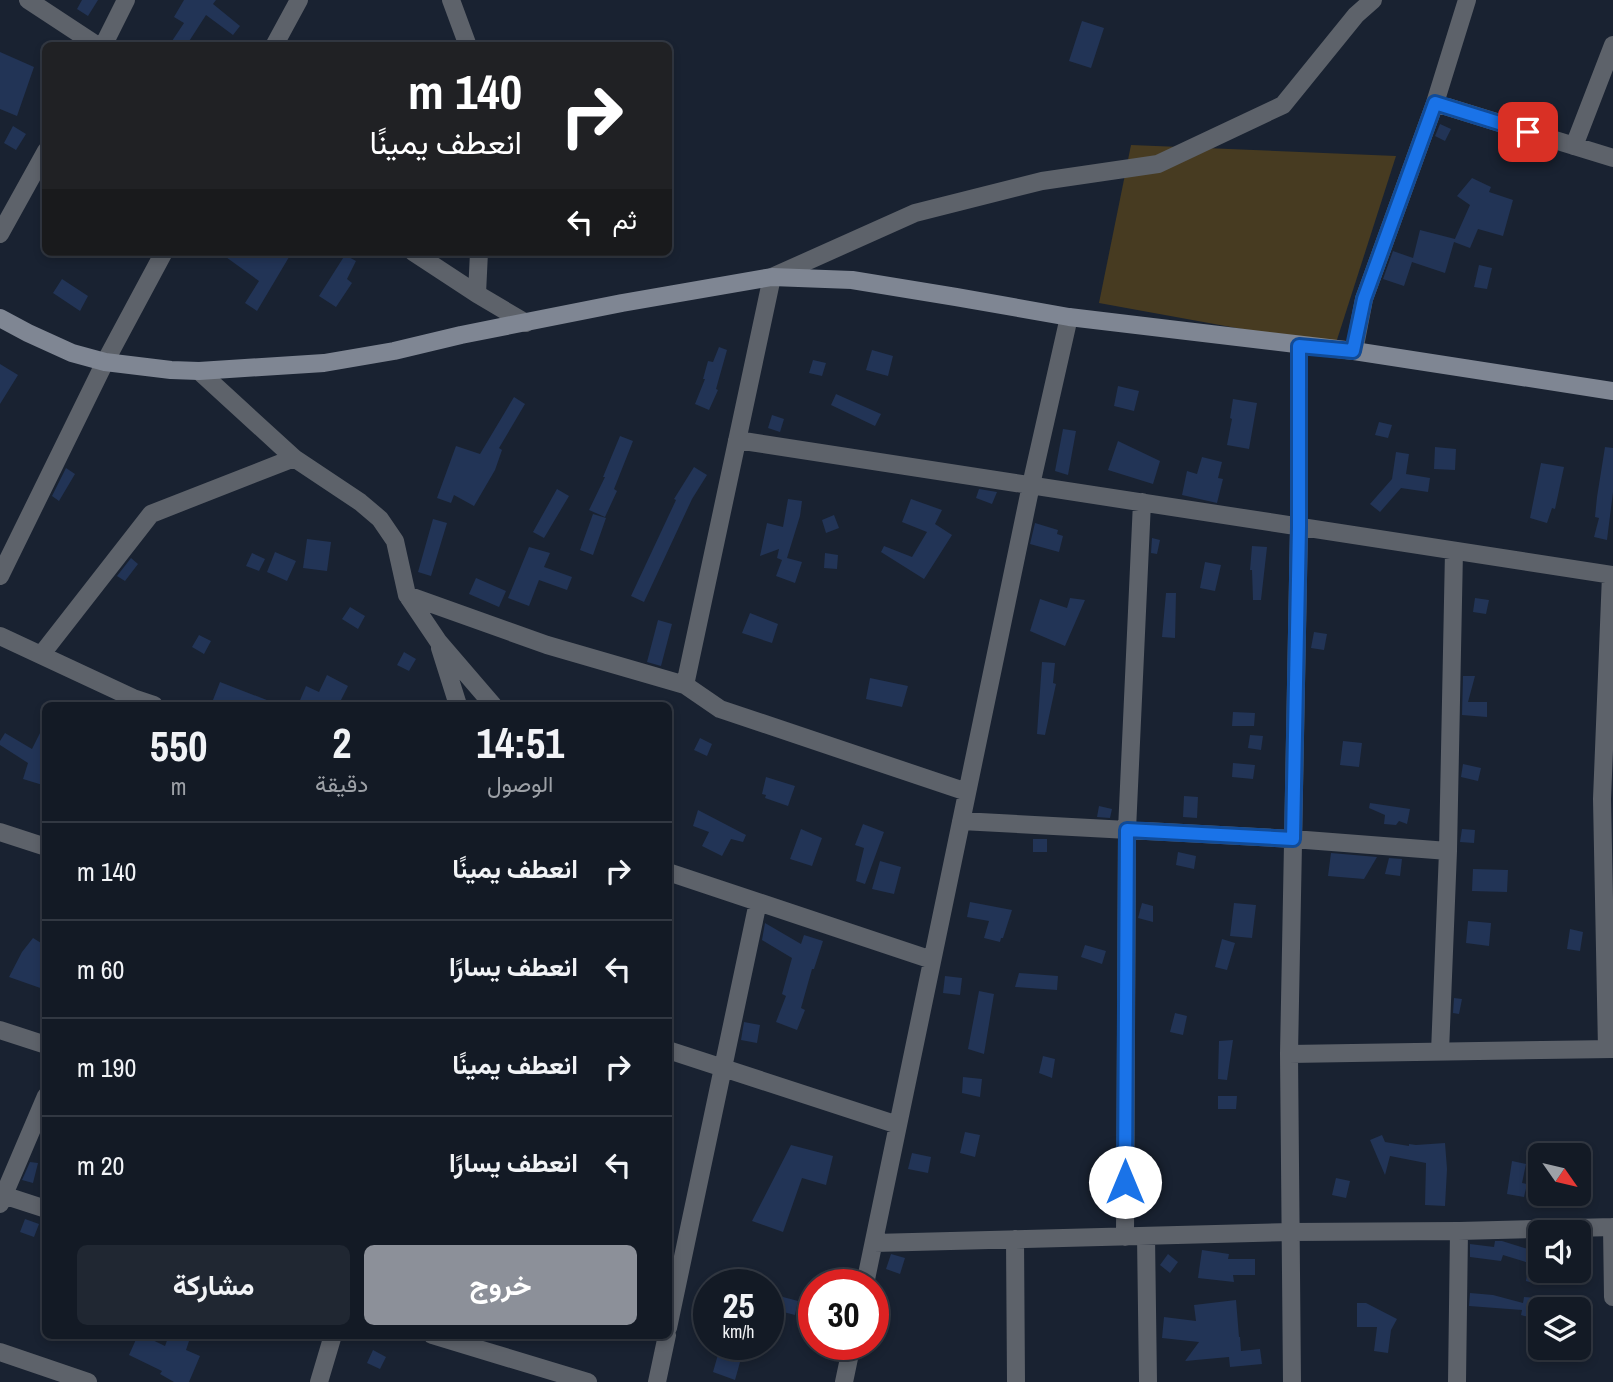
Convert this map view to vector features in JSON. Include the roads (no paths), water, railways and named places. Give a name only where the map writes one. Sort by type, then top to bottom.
[{"type":"main road","points":[[0,318],[72,353],[105,362],[199,371],[324,363],[622,303],[772,277],[852,280],[1069,317],[1353,351],[1613,391]]},
{"type":"street","points":[[28,0],[94,42]]},
{"type":"street","points":[[102,42],[126,0]]},
{"type":"street","points":[[276,42],[299,0]]},
{"type":"street","points":[[451,0],[467,42]]},
{"type":"street","points":[[685,685],[772,277],[915,214],[1042,181],[1158,164],[1283,105],[1356,15],[1373,0]]},
{"type":"street","points":[[1353,351],[1364,299],[1435,103],[1467,0]]},
{"type":"street","points":[[1574,146],[1613,45]]},
{"type":"street","points":[[1435,103],[1613,158]]},
{"type":"street","points":[[0,234],[42,158]]},
{"type":"street","points":[[0,576],[105,362],[162,256]]},
{"type":"street","points":[[419,256],[526,323]]},
{"type":"street","points":[[477,294],[479,256]]},
{"type":"street","points":[[868,1269],[1031,485],[1069,317]]},
{"type":"street","points":[[1292,1382],[1289,1054],[1299,527],[1299,346]]},
{"type":"street","points":[[199,371],[294,458],[360,502],[380,519],[395,541],[407,595],[438,641],[490,702]]},
{"type":"street","points":[[737,440],[1612,575],[1602,799],[1610,1049],[1289,1054]]},
{"type":"street","points":[[41,655],[151,514],[294,458]]},
{"type":"street","points":[[1125,1237],[1127,830],[1142,502]]},
{"type":"street","points":[[1440,1052],[1448,850],[1454,551]]},
{"type":"street","points":[[407,595],[547,645],[685,685],[720,709],[967,792]]},
{"type":"street","points":[[0,636],[144,702]]},
{"type":"street","points":[[438,641],[457,702]]},
{"type":"street","points":[[961,821],[1448,850]]},
{"type":"street","points":[[0,832],[42,846]]},
{"type":"street","points":[[672,873],[932,960]]},
{"type":"street","points":[[672,1289],[677,1241],[722,1068],[758,902]]},
{"type":"street","points":[[0,1030],[42,1044]]},
{"type":"street","points":[[672,1052],[898,1125]]},
{"type":"street","points":[[42,1105],[1,1198],[42,1208]]},
{"type":"street","points":[[874,1242],[1613,1227],[1613,1297]]},
{"type":"street","points":[[1457,1382],[1459,1231]]},
{"type":"street","points":[[1146,1236],[1148,1382]]},
{"type":"street","points":[[1015,1239],[1016,1382]]},
{"type":"street","points":[[319,1382],[332,1339]]},
{"type":"street","points":[[445,1339],[588,1382]]},
{"type":"street","points":[[657,1382],[666,1339]]},
{"type":"street","points":[[0,1352],[88,1382]]},
{"type":"street","points":[[844,1382],[849,1360]]}]
